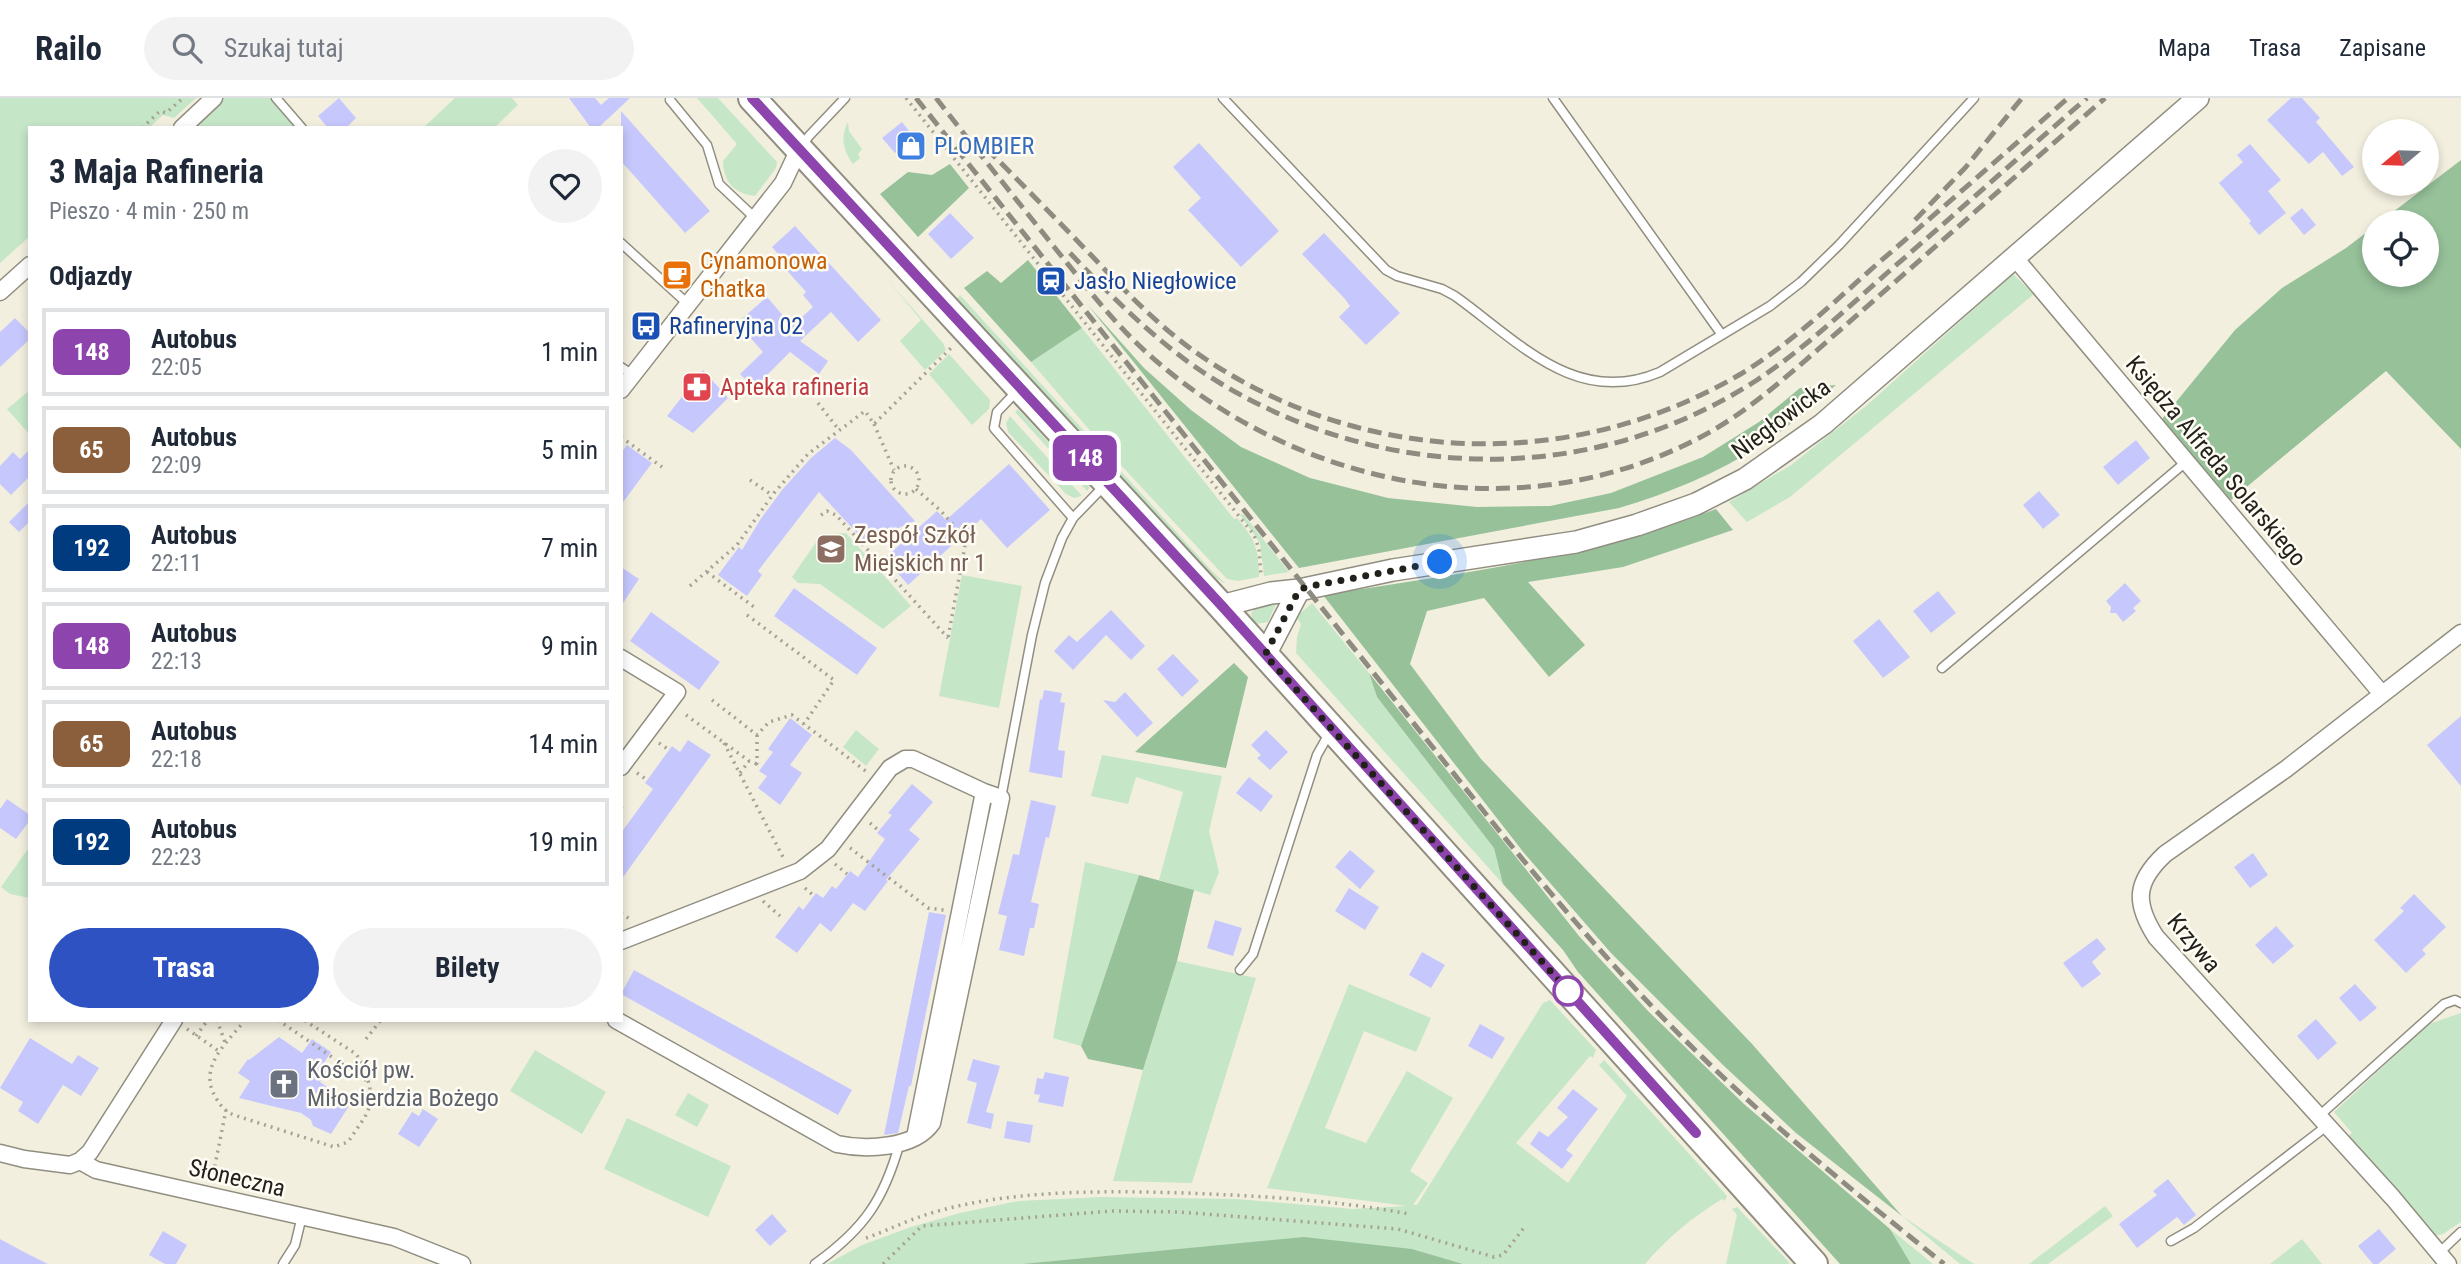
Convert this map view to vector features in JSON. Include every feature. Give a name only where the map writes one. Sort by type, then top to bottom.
[{"type":"main road","points":[[752,98],[1222,606],[1814,1264]]},
{"type":"street","points":[[184,126],[215,98]]},
{"type":"street","name":"Niegłowicka","points":[[1222,606],[1271,593],[1299,590],[1393,569],[1576,542],[1696,505],[1745,479],[1823,425],[2198,98]]},
{"type":"street","points":[[627,371],[688,304],[755,218],[788,175],[799,149]]},
{"type":"street","name":"Księdza Alfreda Solarskiego","points":[[2015,258],[2382,694]]},
{"type":"street","points":[[0,292],[28,267]]},
{"type":"street","points":[[1265,655],[1299,590]]},
{"type":"street","name":"Krzywa","points":[[2443,1259],[2323,1121],[2156,937],[2141,909],[2140,892],[2150,870],[2165,854],[2286,769],[2461,633]]},
{"type":"street","points":[[623,659],[677,692],[623,763]]},
{"type":"street","points":[[620,1022],[837,1144],[868,1146],[908,1140],[932,1123],[1001,798],[909,758],[895,764],[828,849],[800,871],[623,940]]},
{"type":"street","points":[[908,1140],[960,913],[984,792]]},
{"type":"street","points":[[80,1161],[90,1152],[173,1022]]},
{"type":"street","name":"Słoneczna","points":[[0,1153],[64,1165],[80,1161],[96,1170],[394,1237],[463,1264]]},
{"type":"lane","points":[[276,98],[300,126]]},
{"type":"lane","points":[[799,149],[845,98]]},
{"type":"lane","points":[[1223,98],[1386,270],[1455,296],[1551,367],[1587,379],[1619,382],[1643,379],[1660,372],[1770,306],[1801,282],[1839,245],[1974,98]]},
{"type":"lane","points":[[1553,98],[1722,335]]},
{"type":"lane","points":[[670,100],[707,145],[719,184],[755,218]]},
{"type":"lane","points":[[623,245],[688,304]]},
{"type":"lane","points":[[1021,388],[997,412],[994,428],[1073,518]]},
{"type":"lane","points":[[1942,668],[2187,461]]},
{"type":"lane","points":[[1001,798],[1038,610],[1059,545],[1073,518],[1108,483]]},
{"type":"lane","points":[[1240,970],[1254,954],[1317,755],[1331,730]]},
{"type":"lane","points":[[2171,1241],[2194,1228],[2323,1121],[2444,1004],[2455,1000],[2461,1003]]},
{"type":"lane","points":[[815,1264],[842,1245],[862,1224],[887,1183],[908,1140]]},
{"type":"lane","points":[[283,1264],[295,1245],[302,1216]]},
{"type":"lane","points":[[2443,1259],[2461,1233]]},
{"type":"path","points":[[144,126],[160,111],[166,113],[183,98]]},
{"type":"path","points":[[906,98],[1254,535],[1259,549],[1262,579]]},
{"type":"path","points":[[874,424],[951,348]]},
{"type":"path","points":[[818,403],[839,430]]},
{"type":"path","points":[[690,586],[737,545],[772,495],[808,454],[865,411],[874,424],[895,471]]},
{"type":"path","points":[[623,438],[663,467]]},
{"type":"path","points":[[904,466],[914,469],[919,477],[916,489],[907,494],[895,490],[891,482],[895,471],[904,466]]},
{"type":"path","points":[[750,480],[772,495]]},
{"type":"path","points":[[821,515],[827,511],[836,515],[948,638],[966,540],[941,511],[916,489]]},
{"type":"path","points":[[707,572],[754,607]]},
{"type":"path","points":[[747,615],[834,680],[804,724]]},
{"type":"path","points":[[712,701],[757,735]]},
{"type":"path","points":[[686,715],[761,767]]},
{"type":"path","points":[[757,764],[757,735],[767,723],[792,715],[880,782]]},
{"type":"path","points":[[767,723],[773,728]]},
{"type":"path","points":[[724,743],[788,864]]},
{"type":"path","points":[[740,774],[749,761]]},
{"type":"path","points":[[848,846],[928,908],[960,913]]},
{"type":"path","points":[[829,859],[847,874]]},
{"type":"path","points":[[758,897],[780,916]]},
{"type":"path","points":[[175,1022],[220,1052]]},
{"type":"path","points":[[196,1036],[206,1022]]},
{"type":"path","points":[[218,1022],[226,1045]]},
{"type":"path","points":[[243,1022],[211,1066],[210,1082],[214,1094],[226,1110],[261,1124],[337,1147],[348,1142],[365,1117],[371,1096],[369,1083],[363,1064],[356,1054],[307,1022]]},
{"type":"path","points":[[281,1022],[369,1083]]},
{"type":"path","points":[[366,1039],[379,1022]]},
{"type":"path","points":[[209,1195],[226,1110]]},
{"type":"path","points":[[842,1245],[947,1209],[978,1202],[1058,1193],[1115,1191],[1274,1196],[1409,1214]]},
{"type":"path","points":[[883,1264],[922,1227],[1112,1211],[1179,1212],[1398,1229],[1494,1256],[1503,1255],[1526,1225]]},
{"type":"green space","points":[[0,98],[196,98],[174,118],[163,115],[151,126],[28,126],[28,238],[0,263]]},
{"type":"green space","points":[[222,98],[271,98],[295,126],[192,126]]},
{"type":"green space","points":[[455,98],[512,98],[518,105],[496,126],[425,126]]},
{"type":"green space","points":[[697,98],[718,98],[777,162],[776,168],[755,196],[736,190],[728,181],[723,161],[737,144]]},
{"type":"green space","points":[[848,122],[849,131],[862,149],[858,154],[860,158],[853,164],[844,143]]},
{"type":"green space","points":[[2461,160],[2461,449],[2386,371],[2231,500],[2162,419],[2235,330],[2282,288],[2362,236],[2362,287],[2439,287],[2439,210],[2396,210],[2414,196],[2440,196],[2440,176]]},
{"type":"green space","points":[[950,164],[969,188],[918,237],[880,194],[908,172],[932,175]]},
{"type":"green space","points":[[1028,260],[1082,328],[1031,362],[964,288],[987,271],[1001,283]]},
{"type":"green space","points":[[2013,274],[2034,294],[1790,497],[1747,522],[1729,502],[1791,465],[1866,406]]},
{"type":"green space","points":[[885,277],[943,343],[946,350],[925,370],[900,341],[921,320]]},
{"type":"green space","points":[[960,295],[1226,584],[1212,576],[963,305],[957,298]]},
{"type":"green space","points":[[1087,304],[1144,368],[1191,410],[1241,447],[1310,478],[1388,498],[1477,507],[1550,506],[1611,493],[1703,457],[1759,422],[1800,388],[1836,385],[1761,445],[1692,482],[1638,502],[1619,508],[1299,568]]},
{"type":"green space","points":[[1082,328],[1234,519],[1237,518],[1248,532],[1257,552],[1259,577],[1238,581],[1227,579],[1105,448],[1031,362]]},
{"type":"green space","points":[[949,354],[990,400],[989,409],[972,425],[929,374]]},
{"type":"green space","points":[[28,392],[28,433],[7,409]]},
{"type":"green space","points":[[1018,409],[1090,487],[1087,491],[1015,412]]},
{"type":"green space","points":[[1010,416],[1082,496],[1074,498],[1066,494],[1008,432],[1006,423]]},
{"type":"green space","points":[[1716,509],[1733,530],[1623,567],[1528,582],[1585,645],[1549,677],[1484,598],[1427,611],[1410,664],[1481,759],[1753,1045],[1902,1216],[1796,1133],[1723,1065],[1611,953],[1524,853],[1323,595],[1571,552],[1668,526]]},
{"type":"green space","points":[[1242,514],[1289,572],[1264,576],[1260,543],[1240,515]]},
{"type":"green space","points":[[846,533],[911,606],[883,629],[820,584],[798,583],[792,577],[821,535]]},
{"type":"green space","points":[[962,575],[1022,586],[999,708],[939,696]]},
{"type":"green space","points":[[1312,603],[1369,673],[1377,697],[1494,848],[1503,884],[1296,653],[1301,624],[1296,617]]},
{"type":"green space","points":[[1276,604],[1268,622],[1253,622],[1251,614],[1255,608]]},
{"type":"green space","points":[[1234,663],[1248,677],[1226,768],[1135,752]]},
{"type":"green space","points":[[1369,673],[1579,936],[1648,1011],[1744,1104],[1890,1229],[1911,1264],[1840,1264],[1578,972],[1563,950],[1503,884],[1494,848],[1377,697]]},
{"type":"green space","points":[[856,730],[879,749],[866,766],[843,747]]},
{"type":"green space","points":[[1102,755],[1222,776],[1209,831],[1219,872],[1210,895],[1159,880],[1183,792],[1136,777],[1128,804],[1091,796]]},
{"type":"green space","points":[[28,849],[28,898],[10,894],[1,887]]},
{"type":"green space","points":[[1085,862],[1139,875],[1081,1046],[1053,1038]]},
{"type":"green space","points":[[1139,875],[1194,890],[1177,961],[1143,1070],[1088,1059],[1081,1046]]},
{"type":"green space","points":[[1177,961],[1256,978],[1192,1183],[1113,1181],[1143,1070]]},
{"type":"green space","points":[[1349,984],[1431,1018],[1416,1052],[1364,1031],[1325,1128],[1366,1143],[1407,1071],[1453,1098],[1410,1171],[1428,1183],[1413,1205],[1417,1205],[1543,1003],[1550,1000],[1596,1050],[1593,1058],[1590,1056],[1516,1143],[1568,1183],[1627,1096],[1599,1065],[1604,1060],[1727,1196],[1725,1201],[1722,1199],[1691,1221],[1662,1245],[1645,1264],[1463,1264],[1412,1249],[1213,1246],[1022,1264],[827,1264],[862,1245],[911,1227],[1018,1201],[1101,1197],[1237,1199],[1353,1209],[1407,1206],[1267,1188]]},
{"type":"green space","points":[[2461,1013],[2461,1222],[2443,1234],[2434,1236],[2345,1139],[2352,1133],[2334,1112],[2429,1024]]},
{"type":"green space","points":[[535,1050],[606,1092],[582,1134],[510,1091]]},
{"type":"green space","points":[[688,1093],[709,1105],[697,1127],[675,1115]]},
{"type":"green space","points":[[627,1118],[731,1166],[708,1217],[604,1169]]},
{"type":"green space","points":[[2105,1206],[2113,1216],[2048,1264],[2029,1264]]},
{"type":"green space","points":[[1737,1207],[1790,1264],[1726,1264],[1737,1215],[1732,1209]]},
{"type":"green space","points":[[1902,1216],[1974,1264],[1960,1264]]},
{"type":"green space","points":[[1890,1229],[1933,1264],[1911,1264]]},
{"type":"green space","points":[[1304,1237],[1412,1249],[1463,1264],[1022,1264]]},
{"type":"green space","points":[[2302,1239],[2322,1264],[2270,1264]]},
{"type":"building","points":[[339,98],[356,118],[348,126],[326,126],[318,116]]},
{"type":"building","points":[[569,98],[595,98],[601,105],[609,98],[630,98],[600,126],[590,126]]},
{"type":"building","points":[[2291,98],[2302,98],[2320,118],[2316,122],[2354,167],[2342,176],[2323,152],[2309,164],[2267,120]]},
{"type":"building","points":[[621,111],[710,211],[685,233],[623,163]]},
{"type":"building","name":"PLOMBIER","points":[[902,122],[924,150],[910,161],[900,149],[895,153],[882,138]]},
{"type":"building","points":[[1199,143],[1279,231],[1241,267],[1188,210],[1201,198],[1173,167]]},
{"type":"building","points":[[2250,144],[2281,180],[2268,191],[2286,213],[2259,235],[2249,223],[2251,221],[2219,183],[2243,162],[2237,155]]},
{"type":"building","points":[[2302,208],[2316,225],[2304,235],[2290,218]]},
{"type":"building","points":[[950,213],[974,238],[951,259],[928,234]]},
{"type":"building","points":[[795,226],[881,320],[858,342],[831,312],[800,341],[828,361],[819,374],[790,352],[754,388],[740,374],[763,352],[737,323],[767,297],[792,326],[813,307],[803,295],[806,292],[783,266],[786,263],[772,247]]},
{"type":"building","points":[[1324,233],[1400,313],[1366,345],[1339,317],[1350,306],[1302,254]]},
{"type":"building","points":[[15,318],[28,331],[28,341],[0,367],[0,332]]},
{"type":"building","points":[[703,370],[728,398],[693,433],[667,416]]},
{"type":"building","name":"Zespół Szkół Miejskich nr 1","points":[[835,438],[851,450],[915,521],[865,542],[819,492],[758,571],[762,575],[747,596],[718,575],[739,547],[742,550],[782,490],[811,458]]},
{"type":"building","points":[[2136,440],[2150,458],[2118,485],[2103,467]]},
{"type":"building","points":[[627,445],[652,463],[623,502],[623,450]]},
{"type":"building","points":[[28,451],[28,478],[11,495],[0,484],[0,466],[13,452],[20,459]]},
{"type":"building","points":[[1009,464],[1050,510],[1007,548],[981,519],[908,585],[885,558],[937,511],[946,520]]},
{"type":"building","points":[[2039,491],[2060,515],[2043,529],[2023,505]]},
{"type":"building","points":[[28,503],[28,523],[19,532],[9,522]]},
{"type":"building","points":[[623,568],[639,579],[623,603]]},
{"type":"building","points":[[2125,583],[2141,601],[2133,608],[2136,611],[2123,622],[2116,613],[2110,613],[2111,607],[2106,601]]},
{"type":"building","points":[[794,588],[877,648],[857,675],[774,616]]},
{"type":"building","points":[[1938,591],[1956,613],[1931,633],[1913,611]]},
{"type":"building","points":[[1111,610],[1145,646],[1131,660],[1106,635],[1073,670],[1054,651],[1069,635],[1077,642]]},
{"type":"building","points":[[651,612],[720,662],[699,690],[630,641]]},
{"type":"building","points":[[1879,619],[1910,657],[1883,678],[1853,641]]},
{"type":"building","points":[[1173,654],[1199,681],[1182,697],[1157,669]]},
{"type":"building","points":[[1044,690],[1062,693],[1060,702],[1065,703],[1058,750],[1065,751],[1062,778],[1029,772],[1040,699],[1042,700]]},
{"type":"building","points":[[1125,692],[1153,723],[1137,737],[1103,700],[1115,702]]},
{"type":"building","points":[[2461,716],[2461,786],[2427,745]]},
{"type":"building","points":[[790,718],[812,735],[790,765],[802,773],[780,805],[758,788],[767,776],[759,771],[773,752],[768,749]]},
{"type":"building","points":[[1266,730],[1288,752],[1270,770],[1257,758],[1261,755],[1251,745]]},
{"type":"building","points":[[688,740],[711,755],[623,877],[623,830],[653,789],[645,783],[672,746],[680,752]]},
{"type":"building","points":[[1249,777],[1273,796],[1261,812],[1236,793]]},
{"type":"building","points":[[912,784],[933,802],[909,830],[920,839],[886,880],[888,881],[865,911],[853,903],[831,932],[820,923],[797,953],[775,937],[799,906],[803,910],[816,893],[823,898],[832,886],[836,889],[850,871],[858,877],[885,839],[877,833],[892,815],[888,813]]},
{"type":"building","points":[[7,799],[28,814],[28,823],[16,839],[0,828],[0,809]]},
{"type":"building","points":[[1031,800],[1056,806],[1031,902],[1039,904],[1024,956],[999,950],[1007,916],[998,914],[1013,854],[1019,855]]},
{"type":"building","points":[[1350,850],[1375,871],[1360,889],[1335,867]]},
{"type":"building","points":[[2253,853],[2268,875],[2250,888],[2234,867]]},
{"type":"building","points":[[1349,888],[1379,907],[1365,930],[1335,911]]},
{"type":"building","points":[[2414,894],[2446,927],[2422,950],[2426,954],[2406,973],[2374,940],[2404,911],[2400,908]]},
{"type":"building","points":[[929,912],[946,915],[911,1086],[898,1133],[884,1135]]},
{"type":"building","points":[[1215,920],[1242,928],[1233,956],[1207,948]]},
{"type":"building","points":[[2276,926],[2294,946],[2273,964],[2255,945]]},
{"type":"building","points":[[2097,938],[2106,949],[2092,962],[2101,974],[2082,988],[2063,963]]},
{"type":"building","points":[[1422,952],[1445,965],[1431,988],[1409,975]]},
{"type":"building","points":[[634,970],[852,1090],[838,1115],[623,995]]},
{"type":"building","points":[[2355,984],[2377,1008],[2360,1022],[2339,998]]},
{"type":"building","points":[[2316,1019],[2337,1043],[2318,1060],[2297,1036]]},
{"type":"building","points":[[1480,1024],[1505,1038],[1492,1059],[1468,1046]]},
{"type":"building","name":"Kościół pw. Miłosierdzia Bożego","points":[[279,1037],[302,1053],[312,1039],[331,1052],[322,1066],[328,1070],[320,1082],[351,1103],[331,1134],[313,1126],[311,1120],[301,1113],[239,1098],[250,1081],[238,1073],[248,1059]]},
{"type":"building","points":[[30,1038],[72,1064],[78,1055],[99,1068],[81,1096],[63,1085],[38,1124],[18,1111],[23,1102],[0,1088]]},
{"type":"building","points":[[973,1059],[1000,1066],[986,1112],[994,1114],[991,1129],[967,1123],[977,1083],[967,1080]]},
{"type":"building","points":[[1045,1072],[1069,1077],[1063,1107],[1038,1102],[1040,1095],[1034,1094],[1037,1078],[1043,1079]]},
{"type":"building","points":[[1573,1089],[1598,1109],[1566,1150],[1573,1155],[1562,1169],[1530,1144],[1539,1131],[1548,1137],[1568,1117],[1557,1108]]},
{"type":"building","points":[[423,1109],[438,1119],[419,1147],[398,1134],[412,1112],[419,1116]]},
{"type":"building","points":[[1007,1121],[1033,1125],[1030,1143],[1004,1138]]},
{"type":"building","points":[[2168,1179],[2196,1215],[2184,1225],[2177,1217],[2137,1248],[2119,1224],[2157,1195],[2153,1191]]},
{"type":"building","points":[[772,1214],[787,1231],[770,1246],[755,1230]]},
{"type":"building","points":[[2379,1229],[2396,1249],[2378,1264],[2373,1264],[2358,1246]]},
{"type":"building","points":[[163,1231],[187,1245],[176,1264],[165,1264],[149,1255]]},
{"type":"building","points":[[0,1239],[24,1252],[48,1264],[0,1264]]},
{"type":"railway","points":[[916,98],[1505,838],[1595,944],[1666,1020],[1751,1103],[1944,1264]]},
{"type":"railway","points":[[936,98],[1110,315],[1146,352],[1205,398],[1269,435],[1337,463],[1408,481],[1480,488],[1553,484],[1625,468],[1695,440],[1725,423],[1807,359],[2105,98]]},
{"type":"railway","points":[[1915,220],[1965,168],[2022,98]]},
{"type":"railway","points":[[986,148],[1160,324],[1207,360],[1269,395],[1334,421],[1402,437],[1470,444],[1539,441],[1608,428],[1675,407],[1739,375],[1810,323],[2068,98]]},
{"type":"railway","points":[[1070,253],[1122,306],[1179,355],[1220,383],[1284,416],[1351,440],[1419,454],[1489,459],[1558,454],[1627,440],[1693,415],[1757,380],[1824,329],[2087,98]]},
{"type":"bus line","name":"148","points":[[752,98],[1222,606],[1696,1133]]},
{"type":"place","name":"PLOMBIER","points":[[911,146]]},
{"type":"place","name":"Cynamonowa Chatka","points":[[677,275]]},
{"type":"place","name":"Jasło Niegłowice","points":[[1051,281]]},
{"type":"place","name":"Rafineryjna 02","points":[[646,326]]},
{"type":"place","name":"Apteka rafineria","points":[[697,387]]},
{"type":"place","name":"Zespół Szkół Miejskich nr 1","points":[[831,549]]},
{"type":"place","name":"Kościół pw. Miłosierdzia Bożego","points":[[284,1084]]},
{"type":"route","points":[[1440,562],[1393,569],[1299,590],[1265,655],[1573,996],[1568,991]]}]
